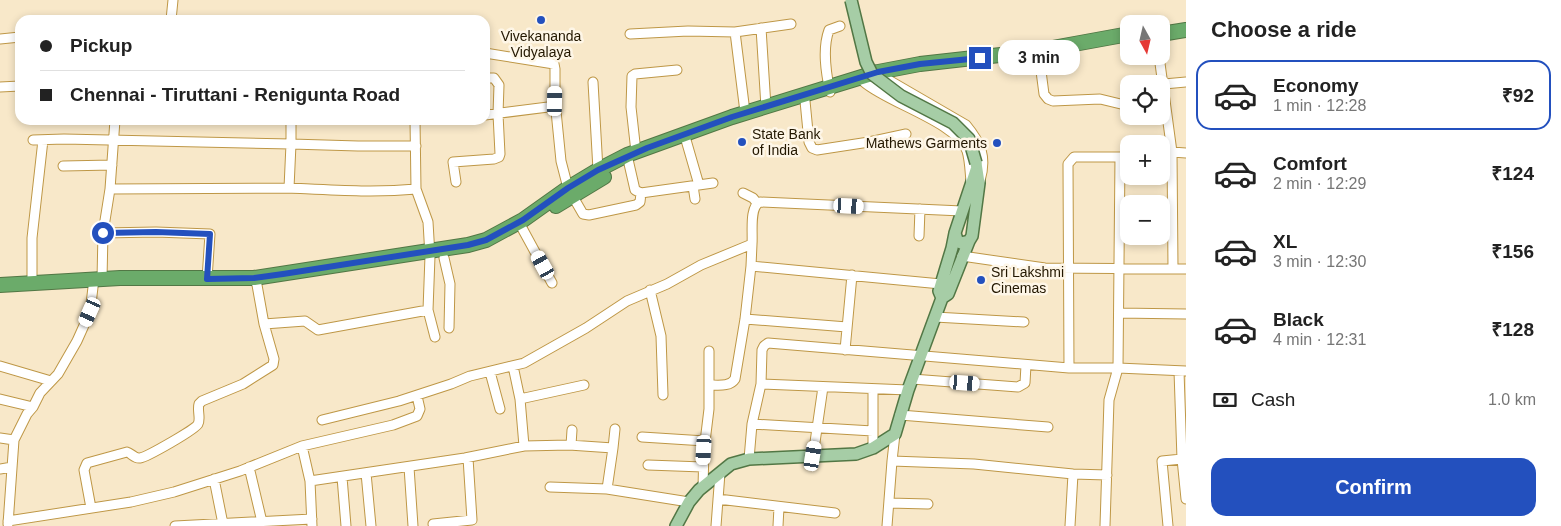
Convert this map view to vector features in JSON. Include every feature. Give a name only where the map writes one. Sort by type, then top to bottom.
[{"type":"highway","points":[[1170,27],[1186,25]]},
{"type":"highway","points":[[1170,33],[1186,30]]},
{"type":"highway","points":[[0,285],[255,281],[429,256],[486,240],[631,156],[805,101],[878,72],[920,64],[1036,51],[1120,36]]},
{"type":"highway","points":[[429,256],[444,258],[487,247],[522,228],[598,170],[745,112],[883,77],[1039,56],[1120,42]]},
{"type":"highway","points":[[0,292],[97,282],[207,279],[255,281]]},
{"type":"main road","points":[[676,526],[689,502],[703,487],[731,464],[749,458],[856,454],[874,448],[895,434],[908,390],[942,298],[948,294],[968,241],[972,236],[976,166],[969,139],[952,123],[901,96],[872,74],[866,62],[851,0]]},
{"type":"main road","points":[[942,298],[939,291],[952,248],[954,233],[975,183]]},
{"type":"main road","points":[[954,233],[957,240],[962,243],[968,241]]},
{"type":"street","points":[[172,15],[173,0]]},
{"type":"street","points":[[630,34],[688,31],[735,32],[791,24]]},
{"type":"street","points":[[830,90],[825,46],[826,37],[829,30],[840,26]]},
{"type":"street","points":[[761,28],[766,107]]},
{"type":"street","points":[[735,32],[745,112]]},
{"type":"street","points":[[0,39],[15,38]]},
{"type":"street","points":[[490,54],[554,64],[556,70],[556,106],[561,161],[570,192],[583,214],[589,215],[636,205],[640,202],[641,194]]},
{"type":"street","points":[[1039,56],[1044,94],[1048,100],[1100,99],[1120,104]]},
{"type":"street","points":[[677,70],[635,74],[632,76],[631,156],[635,190],[641,194],[713,183]]},
{"type":"street","points":[[883,77],[966,125],[976,137],[982,150],[984,167],[975,183]]},
{"type":"street","points":[[456,182],[453,162],[494,159],[499,157],[500,154],[499,85],[494,78],[490,78]]},
{"type":"street","points":[[593,82],[598,170]]},
{"type":"street","points":[[864,82],[878,92],[948,129],[962,142],[967,150],[975,183]]},
{"type":"street","points":[[1170,83],[1186,82]]},
{"type":"street","points":[[0,86],[15,86]]},
{"type":"street","points":[[805,101],[809,142],[812,148],[817,150],[906,134]]},
{"type":"street","points":[[490,115],[556,106]]},
{"type":"street","points":[[115,125],[110,189],[97,282],[90,312],[77,341],[58,374],[40,393],[14,440],[8,523],[157,496],[249,467],[302,446],[393,425],[417,416],[420,409],[417,396]]},
{"type":"street","points":[[289,188],[292,125]]},
{"type":"street","points":[[415,125],[416,189],[428,222],[428,310],[435,337]]},
{"type":"street","points":[[1167,125],[1172,152],[1173,268]]},
{"type":"street","points":[[33,140],[416,146]]},
{"type":"street","points":[[32,283],[32,238],[43,140]]},
{"type":"street","points":[[686,140],[696,185],[695,199]]},
{"type":"street","points":[[1172,152],[1186,153]]},
{"type":"street","points":[[1069,368],[1068,164],[1074,157],[1120,157]]},
{"type":"street","points":[[63,166],[112,165]]},
{"type":"street","points":[[1105,526],[1109,400],[1118,368],[1118,269],[1122,185]]},
{"type":"street","points":[[110,189],[289,188],[392,191],[416,189]]},
{"type":"street","points":[[743,194],[753,198],[757,203]]},
{"type":"street","points":[[709,385],[733,383],[736,379],[746,319],[751,266],[753,209],[757,203],[962,211]]},
{"type":"street","points":[[919,236],[920,209]]},
{"type":"street","points":[[522,228],[552,283]]},
{"type":"street","points":[[103,233],[210,234],[207,279]]},
{"type":"street","points":[[322,420],[417,396],[470,376],[524,363],[627,301],[667,284],[727,253],[752,244]]},
{"type":"street","points":[[962,256],[1022,266],[1186,269]]},
{"type":"street","points":[[444,258],[450,284],[449,328]]},
{"type":"street","points":[[751,266],[942,284]]},
{"type":"street","points":[[845,350],[852,275]]},
{"type":"street","points":[[91,508],[84,470],[87,463],[126,452],[134,457],[142,458],[197,426],[199,423],[198,404],[202,401],[243,384],[273,366],[274,359],[255,281]]},
{"type":"street","points":[[650,290],[661,336],[663,395]]},
{"type":"street","points":[[264,324],[305,322],[318,330],[428,310]]},
{"type":"street","points":[[1118,313],[1186,314]]},
{"type":"street","points":[[936,317],[1024,322]]},
{"type":"street","points":[[746,319],[847,327]]},
{"type":"street","points":[[749,458],[752,424],[761,384],[762,350],[768,343],[1069,368],[1182,371],[1182,459],[1186,499]]},
{"type":"street","points":[[703,487],[705,441],[709,409],[709,351]]},
{"type":"street","points":[[912,379],[1018,387],[1025,383],[1026,365]]},
{"type":"street","points":[[0,366],[51,381]]},
{"type":"street","points":[[513,366],[520,399],[524,446]]},
{"type":"street","points":[[490,372],[500,409]]},
{"type":"street","points":[[761,384],[908,390]]},
{"type":"street","points":[[520,399],[584,385]]},
{"type":"street","points":[[813,456],[823,386]]},
{"type":"street","points":[[873,389],[874,448]]},
{"type":"street","points":[[0,399],[33,407]]},
{"type":"street","points":[[900,415],[1048,427]]},
{"type":"street","points":[[752,424],[873,431]]},
{"type":"street","points":[[607,489],[615,429]]},
{"type":"street","points":[[571,445],[572,430]]},
{"type":"street","points":[[887,526],[895,434]]},
{"type":"street","points":[[642,437],[705,441]]},
{"type":"street","points":[[0,438],[14,440]]},
{"type":"street","points":[[310,481],[468,458],[524,446],[571,445],[613,448]]},
{"type":"street","points":[[175,526],[262,522],[312,523],[310,481],[302,446]]},
{"type":"street","points":[[433,524],[472,520],[468,458]]},
{"type":"street","points":[[1168,526],[1162,461],[1182,459]]},
{"type":"street","points":[[892,461],[974,464],[1073,474],[1107,475]]},
{"type":"street","points":[[648,465],[703,467]]},
{"type":"street","points":[[0,468],[12,467]]},
{"type":"street","points":[[249,467],[262,522]]},
{"type":"street","points":[[409,467],[413,526]]},
{"type":"street","points":[[366,473],[371,526]]},
{"type":"street","points":[[716,526],[720,473]]},
{"type":"street","points":[[1070,526],[1073,474]]},
{"type":"street","points":[[342,477],[346,526]]},
{"type":"street","points":[[214,479],[223,524]]},
{"type":"street","points":[[550,487],[607,489],[689,502]]},
{"type":"street","points":[[718,499],[835,513]]},
{"type":"street","points":[[889,502],[928,504]]},
{"type":"street","points":[[778,526],[779,507]]},
{"type":"place","name":"Vivekananda Vidyalaya","points":[[541,20]]},
{"type":"place","name":"State Bank of India","points":[[742,142]]},
{"type":"place","name":"Mathews Garments","points":[[997,143]]},
{"type":"place","name":"Sri Lakshmi Cinemas","points":[[981,280]]},
{"type":"route","points":[[103,233],[210,234],[207,279],[254,278],[468,245],[486,240],[523,220],[568,188],[627,155],[732,117],[878,72],[920,64],[980,58]]}]
